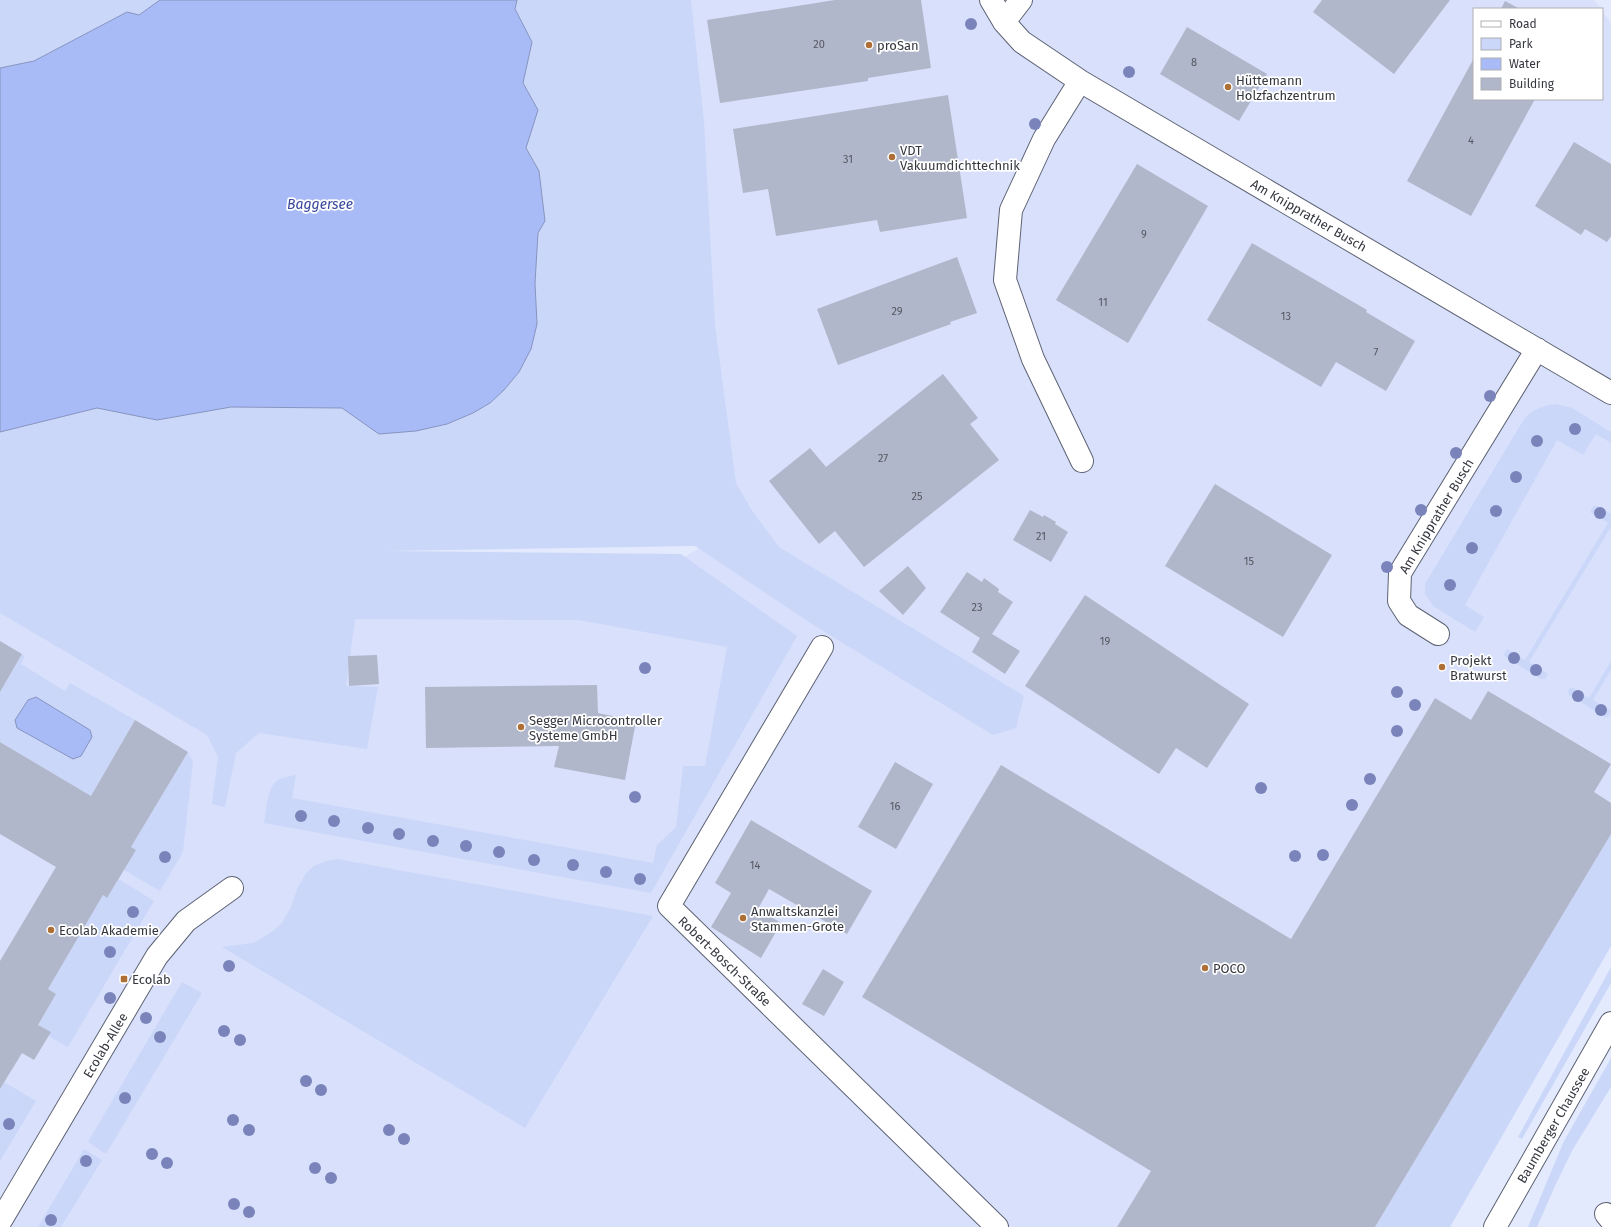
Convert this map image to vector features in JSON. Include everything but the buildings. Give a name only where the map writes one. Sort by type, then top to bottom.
[{"type":"street","name":"Am Knipprather Busch","points":[[991,0],[1004,22],[1022,42],[1080,81],[1611,393]]},
{"type":"street","points":[[1004,22],[1021,0]]},
{"type":"street","points":[[1080,81],[1044,139],[1012,210],[1005,280],[1033,359],[1082,461]]},
{"type":"street","name":"Am Knipprather Busch","points":[[1438,634],[1408,615],[1399,602],[1400,573],[1538,349]]},
{"type":"street","name":"Robert-Bosch-Straße","points":[[822,647],[669,906],[997,1227]]},
{"type":"street","name":"Ecolab-Allee","points":[[0,1222],[157,956],[186,921],[232,888]]},
{"type":"street","name":"Baumberger Chaussee","points":[[1495,1227],[1611,1023]]},
{"type":"shaded area","points":[[690,0],[1594,0],[1600,8],[1473,8],[1473,100],[1603,100],[1603,12],[1611,23],[1611,922],[1438,1227],[0,1227],[0,552],[362,551],[679,560],[735,528],[689,152]]},
{"type":"green space","points":[[0,0],[160,0],[139,15],[127,12],[34,61],[0,68]]},
{"type":"green space","points":[[517,0],[691,0],[704,121],[715,325],[736,483],[751,509],[779,547],[1024,696],[1016,728],[993,735],[815,626],[695,546],[386,551],[681,554],[797,636],[651,893],[264,823],[268,799],[275,782],[283,778],[296,775],[292,798],[653,863],[657,845],[676,827],[683,766],[705,766],[727,647],[578,620],[355,619],[346,686],[378,687],[367,749],[259,733],[236,753],[225,807],[212,804],[218,757],[207,735],[0,613],[0,432],[97,408],[157,420],[231,407],[342,408],[379,434],[447,424],[473,413],[490,403],[537,324],[535,283],[538,233],[545,220],[539,171],[526,148],[538,110],[523,83],[532,42],[515,9]]},
{"type":"green space","points":[[1556,404],[1572,408],[1611,432],[1611,443],[1596,434],[1583,455],[1557,440],[1465,605],[1484,617],[1475,632],[1433,606],[1425,594],[1425,584],[1524,419],[1538,408]]},
{"type":"green space","points":[[1593,506],[1598,506],[1611,514],[1611,527],[1529,662],[1548,674],[1545,679],[1541,679],[1505,657],[1504,654],[1507,649],[1525,660],[1608,523],[1590,512]]},
{"type":"green space","points":[[22,654],[25,656],[21,664],[65,691],[70,683],[135,720],[91,796],[0,742],[0,692]]},
{"type":"green space","points":[[1611,661],[1611,670],[1593,700],[1611,711],[1609,716],[1605,717],[1569,695],[1568,691],[1571,687],[1589,698]]},
{"type":"green space","points":[[188,752],[193,762],[183,852],[160,891],[124,870],[131,847]]},
{"type":"green space","points":[[1611,834],[1611,946],[1450,1227],[1375,1227]]},
{"type":"green space","points":[[337,859],[653,916],[525,1128],[222,947],[253,943],[272,932],[282,923],[306,873],[314,866],[326,861]]},
{"type":"green space","points":[[119,879],[154,901],[68,1047],[48,1036],[51,1032],[38,1025],[56,994],[48,989],[103,895],[107,898]]},
{"type":"green space","points":[[1611,967],[1611,983],[1522,1139],[1518,1137]]},
{"type":"green space","points":[[182,982],[202,993],[106,1154],[88,1142]]},
{"type":"green space","points":[[1611,1058],[1611,1087],[1573,1149],[1537,1227],[1528,1227],[1564,1141]]},
{"type":"green space","points":[[4,1082],[36,1101],[0,1161],[0,1089]]},
{"type":"green space","points":[[84,1149],[102,1160],[61,1227],[38,1227]]},
{"type":"water","name":"Baggersee","points":[[160,0],[517,0],[515,9],[532,42],[523,83],[538,110],[526,148],[539,171],[545,221],[538,233],[535,283],[537,324],[531,349],[519,372],[504,390],[490,403],[473,413],[447,424],[416,431],[379,434],[342,408],[231,407],[157,420],[97,408],[0,432],[0,68],[34,61],[127,12],[139,15]]},
{"type":"water","points":[[36,697],[90,730],[92,737],[81,756],[73,759],[17,728],[15,720],[28,700]]},
{"type":"place","name":"proSan","points":[[869,45]]},
{"type":"place","name":"Hüttemann Holzfachzentrum","points":[[1228,87]]},
{"type":"place","name":"VDT Vakuumdichttechnik","points":[[892,157]]},
{"type":"place","name":"Projekt Bratwurst","points":[[1442,667]]},
{"type":"place","name":"Segger Microcontroller Systeme GmbH","points":[[521,727]]},
{"type":"place","name":"Anwaltskanzlei Stammen-Grote","points":[[743,918]]},
{"type":"place","name":"Ecolab Akademie","points":[[51,930]]},
{"type":"place","name":"POCO","points":[[1205,968]]},
{"type":"place","name":"Ecolab","points":[[124,979]]}]
